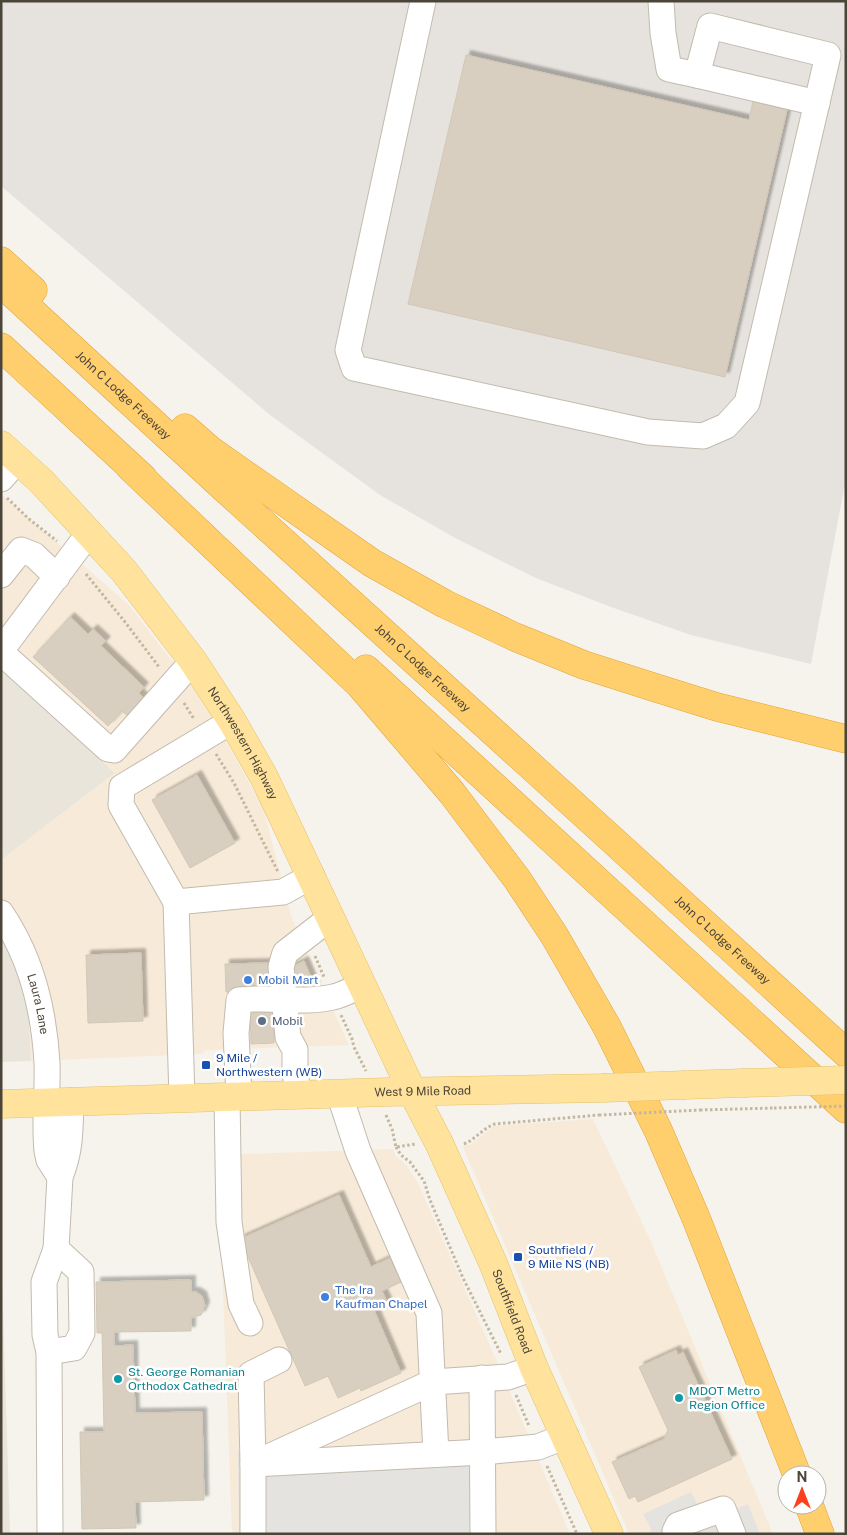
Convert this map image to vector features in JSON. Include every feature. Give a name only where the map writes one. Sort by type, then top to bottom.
[{"type":"highway","points":[[1,261],[210,450],[372,564],[445,604],[515,637],[584,665],[717,707],[846,739]]},
{"type":"highway","name":"John C Lodge Freeway","points":[[1,283],[846,1053]]},
{"type":"highway","points":[[1,347],[360,685],[452,793],[517,879],[554,935],[607,1027],[658,1130],[696,1218],[793,1465]]},
{"type":"highway","points":[[130,467],[372,674],[706,983],[846,1107]]},
{"type":"highway","points":[[813,1515],[820,1534]]},
{"type":"main road","name":"Northwestern Highway","points":[[7,461],[41,482],[89,533],[124,571],[193,661],[264,777],[412,1091]]},
{"type":"main road","name":"West 9 Mile Road","points":[[1,1104],[846,1080]]},
{"type":"main road","name":"Southfield Road","points":[[412,1091],[440,1145],[489,1254],[534,1368],[609,1534]]},
{"type":"street","points":[[423,1],[348,350],[354,368],[648,432],[703,436],[726,426],[747,403],[828,55],[710,26],[697,75]]},
{"type":"street","points":[[661,1],[663,33],[670,69],[817,103]]},
{"type":"street","points":[[89,533],[2,647],[4,655],[108,749],[114,750],[193,661]]},
{"type":"street","points":[[1,576],[20,550],[34,555],[57,577]]},
{"type":"street","points":[[182,1098],[176,902],[120,805],[122,787],[232,722]]},
{"type":"street","points":[[176,902],[283,892],[312,876]]},
{"type":"street","name":"Laura Lane","points":[[1,913],[15,935],[33,978],[47,1062],[70,1144],[67,1160],[60,1177],[56,1249],[44,1282],[45,1335],[49,1352],[50,1534]]},
{"type":"street","points":[[299,1095],[294,1074],[295,1050],[288,1037],[280,967],[285,953],[330,918]]},
{"type":"street","points":[[250,1324],[241,1304],[230,1222],[233,1097],[239,1000],[284,998],[295,1000],[333,997],[362,985]]},
{"type":"street","points":[[339,1093],[358,1151],[429,1313],[436,1454]]},
{"type":"street","points":[[49,1352],[74,1348],[82,1333],[80,1272],[56,1249]]},
{"type":"street","points":[[253,1534],[251,1374],[279,1360]]},
{"type":"street","points":[[253,1464],[433,1382],[508,1378],[534,1368]]},
{"type":"street","points":[[482,1378],[483,1534]]},
{"type":"street","points":[[253,1464],[483,1452],[538,1447],[566,1436]]},
{"type":"street","points":[[676,1534],[675,1530],[678,1525],[723,1509],[733,1534]]},
{"type":"path","points":[[352,1039],[360,1059]]},
{"type":"path","points":[[462,1144],[473,1139],[494,1124],[599,1114],[846,1107]]},
{"type":"path","points":[[392,1129],[396,1147],[424,1181],[430,1200],[463,1278],[501,1351],[502,1358]]},
{"type":"path","points":[[396,1147],[414,1144]]},
{"type":"path","points":[[513,1388],[530,1427]]},
{"type":"path","points":[[546,1465],[577,1534]]},
{"type":"shaded area","points":[[1,1],[846,1],[846,478],[811,664],[691,635],[536,578],[457,539],[380,495],[270,415],[1,186]]},
{"type":"shaded area","points":[[1,494],[128,604],[203,701],[263,807],[291,916],[349,1045],[207,1050],[200,1054],[31,1061],[29,1017],[16,963],[1,935],[1,860],[115,773],[1,669]]},
{"type":"shaded area","points":[[1,669],[115,773],[1,860]]},
{"type":"shaded area","points":[[1,935],[16,963],[29,1017],[31,1061],[1,1062]]},
{"type":"shaded area","points":[[593,1119],[652,1244],[773,1534],[629,1534],[463,1147],[473,1143],[493,1126]]},
{"type":"shaded area","points":[[393,1149],[396,1156],[407,1166],[418,1183],[570,1534],[232,1534],[218,1155]]},
{"type":"shaded area","points":[[1,1242],[10,1534],[1,1534]]},
{"type":"shaded area","points":[[493,1441],[493,1534],[239,1534],[238,1452]]},
{"type":"shaded area","points":[[691,1492],[699,1507],[723,1514],[748,1504],[760,1534],[650,1534],[651,1529],[643,1514]]},
{"type":"building","points":[[466,55],[749,120],[753,101],[787,110],[725,377],[408,304]]},
{"type":"building","points":[[70,617],[88,634],[93,629],[106,641],[101,646],[144,687],[139,693],[145,699],[129,717],[122,711],[108,726],[33,657]]},
{"type":"building","points":[[197,775],[235,843],[190,868],[152,800]]},
{"type":"building","points":[[141,953],[143,1021],[88,1023],[86,955]]},
{"type":"building","points":[[304,961],[315,987],[294,996],[283,971]]},
{"type":"building","points":[[268,963],[269,991],[226,992],[225,964]]},
{"type":"building","points":[[273,1001],[274,1043],[251,1044],[250,1002]]},
{"type":"building","name":"The Ira Kaufman Chapel","points":[[339,1195],[371,1267],[390,1258],[401,1282],[382,1291],[388,1304],[374,1310],[401,1373],[361,1391],[360,1388],[338,1398],[328,1376],[305,1386],[240,1239]]},
{"type":"building","name":"St. George Romanian Orthodox Cathedral","points":[[191,1280],[191,1292],[196,1292],[202,1296],[205,1306],[201,1315],[191,1318],[191,1331],[114,1332],[114,1346],[133,1345],[135,1413],[202,1412],[204,1500],[135,1502],[136,1528],[82,1529],[80,1432],[104,1432],[102,1333],[97,1333],[96,1282]]},
{"type":"building","name":"MDOT Metro Region Office","points":[[676,1350],[678,1355],[683,1352],[732,1459],[638,1502],[635,1496],[629,1499],[612,1462],[664,1439],[668,1430],[639,1367]]},
{"type":"place","name":"Mobil Mart","points":[[248,980]]},
{"type":"place","name":"Mobil","points":[[262,1021]]},
{"type":"place","name":"9 Mile / Northwestern (WB)","points":[[206,1065]]},
{"type":"place","name":"Southfield / 9 Mile NS (NB)","points":[[518,1257]]},
{"type":"place","name":"The Ira Kaufman Chapel","points":[[325,1297]]},
{"type":"place","name":"St. George Romanian Orthodox Cathedral","points":[[118,1379]]},
{"type":"place","name":"MDOT Metro Region Office","points":[[679,1398]]}]
